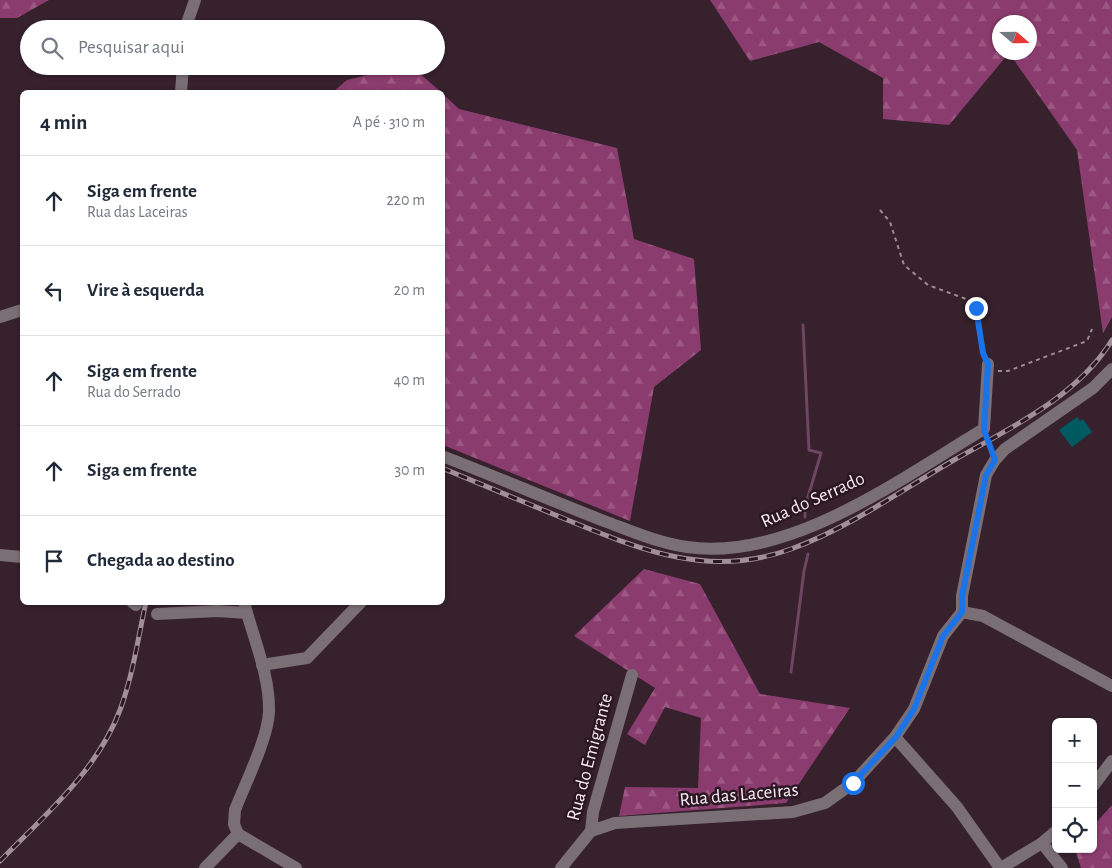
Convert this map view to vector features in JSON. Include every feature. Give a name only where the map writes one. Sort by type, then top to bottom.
[{"type":"street","points":[[188,20],[195,0]]},
{"type":"street","points":[[182,90],[183,75]]},
{"type":"street","points":[[0,317],[20,311]]},
{"type":"street","name":"Rua do Serrado","points":[[445,457],[543,497],[669,544],[703,549],[755,546],[787,536],[841,512],[984,430],[988,368]]},
{"type":"street","points":[[1112,369],[1093,388],[1004,449],[995,460],[986,475],[962,596],[962,612],[983,616],[1112,686]]},
{"type":"street","points":[[0,555],[20,557]]},
{"type":"street","points":[[262,666],[307,658],[358,605]]},
{"type":"street","points":[[157,614],[245,608],[262,666],[269,713],[265,730],[235,810],[234,824],[238,834],[296,868]]},
{"type":"street","name":"Rua das Laceiras","points":[[591,831],[615,823],[793,812],[825,803],[853,783],[896,737],[914,709],[943,636],[962,612]]},
{"type":"street","name":"Rua do Emigrante","points":[[561,868],[591,831],[593,812],[632,675]]},
{"type":"street","points":[[896,737],[957,807],[1001,868],[1042,843],[1052,834]]},
{"type":"street","points":[[1097,781],[1112,762]]},
{"type":"street","points":[[205,868],[238,834]]},
{"type":"street","points":[[1042,843],[1062,868]]},
{"type":"path","points":[[880,210],[890,222],[904,266],[928,285],[970,300],[976,308],[983,353],[988,368],[1008,371],[1087,341],[1092,329]]},
{"type":"green space","points":[[0,0],[49,0],[17,18],[0,18]]},
{"type":"green space","points":[[710,0],[1112,0],[1112,317],[1103,333],[1077,150],[1014,60],[1037,60],[1037,15],[992,15],[992,60],[1003,60],[949,125],[883,119],[883,78],[819,42],[750,61]]},
{"type":"green space","points":[[367,75],[421,75],[439,90],[335,90],[347,80]]},
{"type":"green space","points":[[445,96],[459,109],[617,148],[634,239],[694,259],[701,350],[654,387],[630,521],[445,446]]},
{"type":"green space","points":[[644,569],[700,584],[760,694],[850,708],[786,803],[619,816],[625,787],[698,788],[701,718],[665,707],[645,745],[627,734],[655,688],[574,636]]},
{"type":"green space","points":[[1112,805],[1112,868],[1081,868],[1076,853],[1097,853],[1097,822]]},
{"type":"building","points":[[1077,417],[1080,421],[1083,419],[1092,432],[1072,447],[1059,430]]},
{"type":"waterway","points":[[803,325],[809,450],[821,453],[805,507],[805,517]]},
{"type":"waterway","points":[[791,672],[804,571],[808,554]]},
{"type":"railway","points":[[445,469],[593,530],[648,550],[703,561],[761,558],[791,549],[833,531],[1019,423],[1061,395],[1097,360],[1112,340]]},
{"type":"railway","points":[[0,861],[68,791],[98,753],[110,732],[120,710],[128,683],[145,605]]},
{"type":"route","points":[[853,783],[896,737],[914,709],[943,636],[962,612],[962,596],[986,475],[995,460],[984,430],[988,364],[983,353],[976,308]]}]
